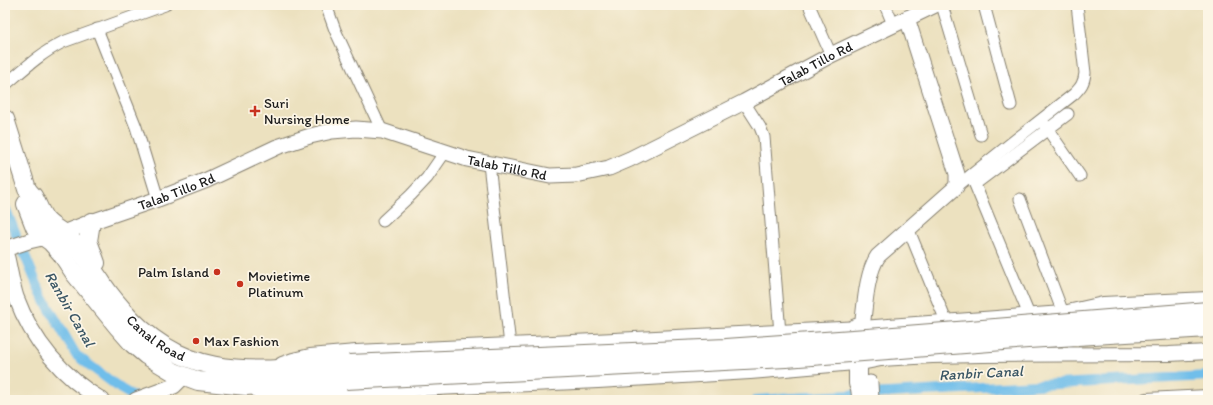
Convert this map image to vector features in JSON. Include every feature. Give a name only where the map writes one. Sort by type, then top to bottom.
[{"type":"highway","points":[[5,119],[27,189],[33,196],[46,221],[55,229],[53,237]]},
{"type":"highway","points":[[91,222],[88,241],[101,283]]},
{"type":"highway","name":"Canal Road","points":[[53,237],[71,239],[101,283],[122,309],[153,340],[175,353],[196,362],[224,368],[245,370],[276,369],[347,372]]},
{"type":"highway","name":"Canal Road","points":[[53,237],[61,253],[75,274],[104,311],[133,344],[146,355],[174,372],[204,382],[246,386],[347,372]]},
{"type":"highway","points":[[347,372],[726,348],[1208,311]]},
{"type":"highway","points":[[859,328],[868,329],[876,338],[877,343],[877,349],[874,354],[864,361],[850,359],[846,355],[843,345],[847,334],[859,328]]},
{"type":"highway","points":[[347,372],[786,358],[1028,339],[1208,328]]},
{"type":"highway","points":[[864,361],[865,392]]},
{"type":"main road","name":"Talab Tillo Rd","points":[[53,237],[207,180],[277,147],[310,136],[332,131],[356,129],[382,130],[467,159],[550,176],[576,175],[610,168],[744,102],[831,55],[935,5]]},
{"type":"main road","points":[[859,328],[870,272],[878,256],[956,187],[958,182],[900,21]]},
{"type":"main road","points":[[5,249],[53,237]]},
{"type":"main road","points":[[5,258],[7,258],[16,296],[34,335],[46,353],[59,367],[92,394],[102,400]]},
{"type":"main road","name":"Canal Road","points":[[136,400],[174,386],[184,376]]},
{"type":"street","points":[[5,85],[50,48],[97,29],[165,5]]},
{"type":"street","points":[[326,5],[335,30],[382,130]]},
{"type":"street","points":[[809,5],[831,55]]},
{"type":"street","points":[[885,5],[900,21]]},
{"type":"street","points":[[942,5],[981,135]]},
{"type":"street","points":[[984,5],[1011,105]]},
{"type":"street","points":[[973,179],[1015,140],[1081,87],[1084,81],[1085,73],[1077,5]]},
{"type":"street","points":[[97,29],[136,127],[158,199]]},
{"type":"street","points":[[744,102],[760,127],[764,137],[780,332]]},
{"type":"street","points":[[956,187],[973,179],[1022,149],[1068,114]]},
{"type":"street","points":[[1040,119],[1080,176]]},
{"type":"street","points":[[1025,132],[1032,141]]},
{"type":"street","points":[[1015,140],[1022,149]]},
{"type":"street","points":[[383,221],[427,178],[445,152]]},
{"type":"street","points":[[489,164],[510,345]]},
{"type":"street","points":[[973,179],[1029,315]]},
{"type":"street","points":[[1020,199],[1063,313]]},
{"type":"street","points":[[908,228],[946,321]]},
{"type":"street","points":[[276,369],[284,363],[310,356],[356,352],[859,328],[1063,313],[1103,304],[1208,299]]},
{"type":"street","points":[[246,386],[269,393],[299,394],[614,380],[750,372],[881,359],[932,356],[1169,354],[1208,352]]},
{"type":"street","points":[[1146,400],[1208,397]]},
{"type":"waterway","name":"Ranbir Canal","points":[[5,207],[16,235]]},
{"type":"waterway","name":"Ranbir Canal","points":[[24,253],[41,294],[76,355],[121,389],[140,400]]},
{"type":"waterway","name":"Ranbir Canal","points":[[756,400],[1208,376]]},
{"type":"place","name":"Suri Nursing Home","points":[[255,111]]},
{"type":"place","name":"Palm Island","points":[[217,272]]},
{"type":"place","name":"Movietime Platinum","points":[[240,284]]},
{"type":"place","name":"Max Fashion","points":[[196,341]]}]
